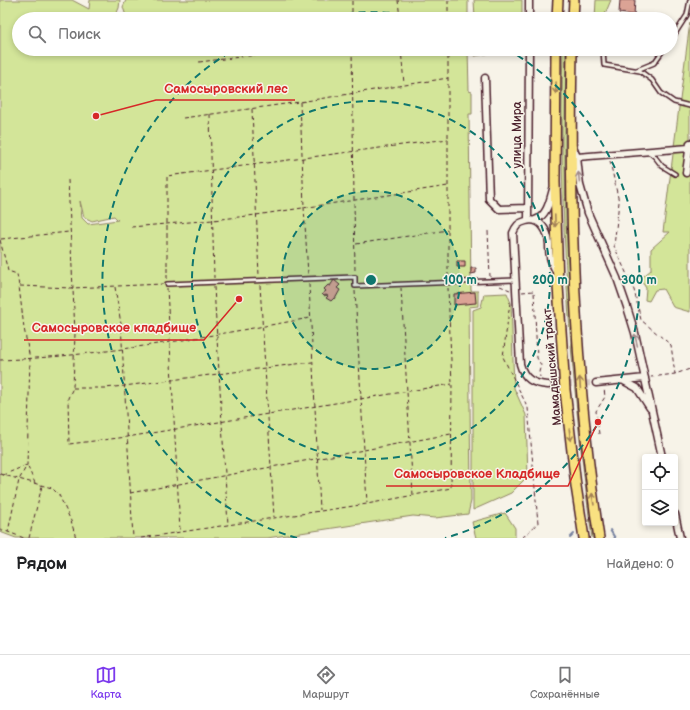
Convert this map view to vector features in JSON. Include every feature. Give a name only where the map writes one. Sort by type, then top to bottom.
[{"type":"main road","points":[[557,12],[558,0]]},
{"type":"main road","points":[[573,12],[574,0]]},
{"type":"main road","name":"Мамадышский тракт","points":[[556,56],[555,182],[558,275],[565,390],[576,486],[584,538]]},
{"type":"main road","points":[[572,56],[570,138],[574,284],[580,388],[599,538]]},
{"type":"street","points":[[529,0],[529,12]]},
{"type":"street","name":"улица Мира","points":[[529,56],[528,208],[531,220]]},
{"type":"street","points":[[485,78],[489,199],[499,209],[528,208]]},
{"type":"street","points":[[570,138],[577,157],[580,186],[588,213],[617,278],[627,307],[645,378],[661,454]]},
{"type":"street","points":[[577,157],[690,146],[686,173]]},
{"type":"street","points":[[548,385],[532,382],[526,377],[520,364],[513,233],[516,226],[520,223],[539,219],[545,212],[555,182]]},
{"type":"street","points":[[531,220],[541,224],[546,231],[549,244],[549,256],[558,275]]},
{"type":"street","points":[[596,383],[645,378]]},
{"type":"street","points":[[622,380],[631,383],[637,388],[653,413]]},
{"type":"street","points":[[678,526],[680,538]]},
{"type":"lane","points":[[678,29],[687,15],[690,0]]},
{"type":"lane","points":[[603,56],[604,65],[640,71],[652,80],[661,93],[674,102],[690,106]]},
{"type":"lane","points":[[637,70],[654,63],[659,56]]},
{"type":"lane","points":[[649,151],[662,166],[675,174]]},
{"type":"lane","points":[[167,284],[355,276],[355,286],[516,280]]},
{"type":"path","points":[[352,0],[352,12]]},
{"type":"path","points":[[398,0],[399,12]]},
{"type":"path","points":[[448,0],[448,12]]},
{"type":"path","points":[[199,62],[248,56]]},
{"type":"path","points":[[352,56],[355,276]]},
{"type":"path","points":[[402,56],[404,85]]},
{"type":"path","points":[[141,538],[367,504],[451,488],[452,384],[448,282],[448,56]]},
{"type":"path","points":[[183,118],[300,102],[448,78]]},
{"type":"path","points":[[300,102],[320,511]]},
{"type":"path","points":[[252,109],[262,327],[274,518]]},
{"type":"path","points":[[210,114],[214,282],[228,525]]},
{"type":"path","points":[[180,532],[167,284],[167,176],[448,139]]},
{"type":"path","points":[[608,155],[619,202],[614,246],[634,290],[642,320],[671,345],[675,374]]},
{"type":"path","points":[[68,180],[75,333],[73,388],[68,398],[69,444],[175,430],[452,384]]},
{"type":"path","points":[[131,227],[256,215],[448,186]]},
{"type":"path","points":[[355,245],[448,230]]},
{"type":"path","points":[[8,532],[19,480],[27,465],[30,359],[24,328],[17,274],[8,271],[0,240],[70,232]]},
{"type":"path","points":[[19,286],[72,288],[167,284]]},
{"type":"path","points":[[401,284],[413,495]]},
{"type":"path","points":[[355,286],[367,504]]},
{"type":"path","points":[[115,287],[121,324],[133,538]]},
{"type":"path","points":[[510,302],[503,357],[528,408],[538,523],[522,538]]},
{"type":"path","points":[[0,360],[74,355],[170,343],[311,318]]},
{"type":"path","points":[[73,388],[104,388],[124,386],[313,362]]},
{"type":"path","points":[[645,378],[675,374],[690,369]]},
{"type":"path","points":[[599,434],[596,411],[605,397]]},
{"type":"path","points":[[130,493],[452,434]]},
{"type":"path","points":[[2,475],[27,465]]},
{"type":"path","points":[[27,465],[35,484]]},
{"type":"path","points":[[0,474],[52,488],[58,496],[71,521],[76,538]]},
{"type":"path","points":[[29,538],[42,485]]},
{"type":"path","points":[[0,529],[24,538]]},
{"type":"green space","points":[[0,0],[72,0],[89,9],[90,0],[120,0],[117,12],[12,12],[12,56],[468,56],[469,91],[472,92],[472,114],[469,114],[471,291],[478,291],[478,306],[469,307],[471,501],[468,514],[435,518],[413,516],[267,538],[16,538],[0,532]],"holes":[[[80,201],[84,217],[92,221],[114,216],[118,220],[88,224],[82,218]]]},
{"type":"green space","points":[[126,0],[468,0],[468,12],[125,12],[123,7]]},
{"type":"green space","points":[[474,0],[522,0],[522,12],[475,12]]},
{"type":"green space","points":[[596,0],[611,0],[606,12],[595,12]]},
{"type":"green space","points":[[690,22],[690,312],[673,307],[663,289],[655,290],[649,301],[645,300],[646,288],[640,279],[651,270],[651,249],[670,232],[663,232]]},
{"type":"green space","points":[[563,56],[566,56],[565,172],[567,246],[576,355],[595,538],[592,538],[577,416],[567,294],[562,171]]},
{"type":"green space","points":[[507,293],[511,303],[514,388],[526,415],[528,476],[511,493],[473,510],[473,310],[481,307],[484,294]]},
{"type":"green space","points":[[505,513],[515,528],[515,538],[476,538],[472,522]]},
{"type":"building","points":[[620,0],[635,0],[634,12],[619,12]]},
{"type":"building","points":[[457,261],[465,261],[465,267],[457,267]]},
{"type":"building","points":[[471,268],[476,268],[476,273],[471,274]]},
{"type":"building","points":[[334,280],[340,285],[337,288],[340,290],[335,299],[334,298],[331,301],[326,298],[328,296],[324,296],[322,294],[326,291],[324,289],[328,285],[330,286]]},
{"type":"building","points":[[475,292],[476,303],[454,305],[454,294]]},
{"type":"waterway","points":[[610,530],[615,538]]},
{"type":"waterway","points":[[570,538],[574,534]]},
{"type":"tunnel","points":[[548,385],[596,383]]},
{"type":"place","name":"Самосыровский лес","points":[[96,116]]},
{"type":"place","name":"Самосыровское кладбище","points":[[239,299]]},
{"type":"place","name":"Самосыровское Кладбище","points":[[598,422]]}]
